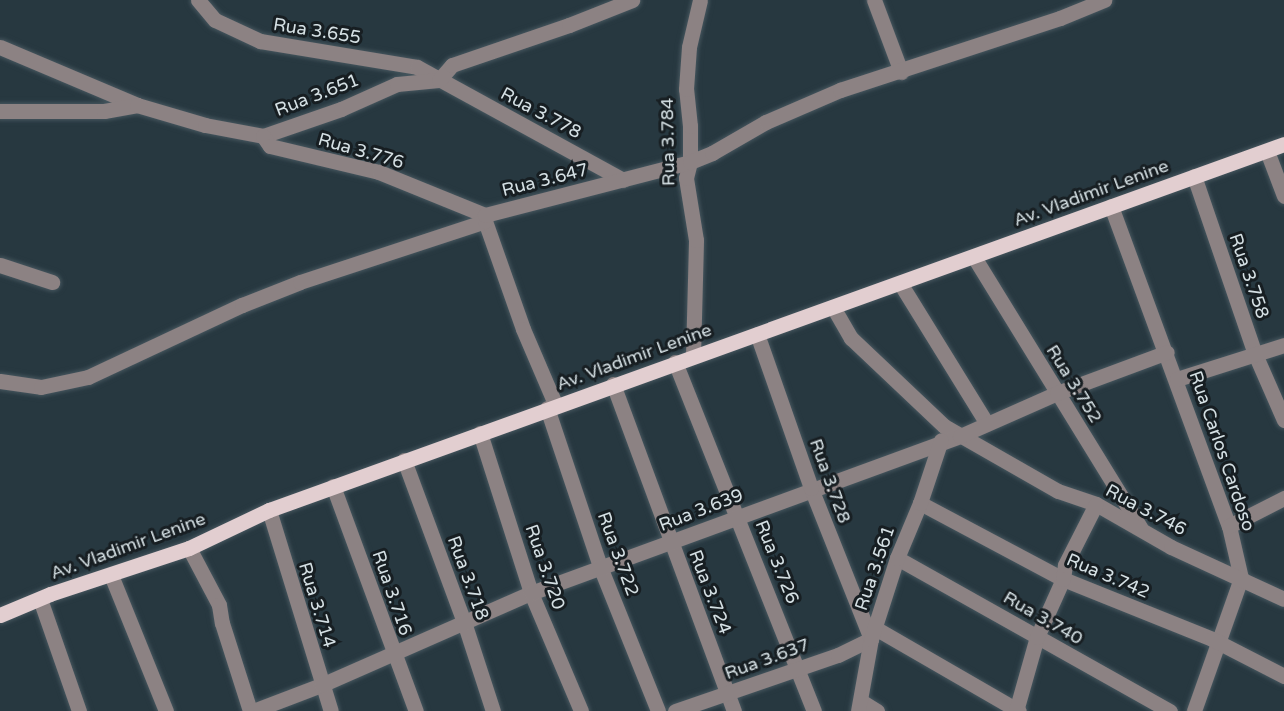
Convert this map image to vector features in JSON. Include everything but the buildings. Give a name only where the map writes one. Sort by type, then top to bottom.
[{"type":"main road","name":"Av. Vladimir Lenine","points":[[0,615],[40,598],[189,548],[269,510],[333,486],[1284,144]]},
{"type":"street","name":"Rua 3.655","points":[[198,0],[215,20],[261,41],[417,67],[439,80]]},
{"type":"street","points":[[439,80],[452,65],[461,61],[569,25],[632,0]]},
{"type":"street","name":"Rua 3.784","points":[[693,356],[696,240],[686,178],[690,162],[690,126],[686,89],[689,47],[700,0]]},
{"type":"street","points":[[874,0],[901,72]]},
{"type":"street","name":"Rua 3.647","points":[[0,381],[41,387],[88,377],[242,305],[300,282],[485,218],[690,162],[712,153],[776,117],[840,90],[901,72],[1060,18],[1104,0]]},
{"type":"street","points":[[0,47],[137,105]]},
{"type":"street","name":"Rua 3.651","points":[[0,111],[104,111],[137,105],[206,125],[263,136],[341,109],[397,84],[439,80]]},
{"type":"street","name":"Rua 3.778","points":[[439,80],[623,180]]},
{"type":"street","name":"Rua 3.776","points":[[263,136],[270,146],[379,172],[485,218]]},
{"type":"street","points":[[1267,151],[1284,196]]},
{"type":"street","name":"Rua 3.758","points":[[1194,176],[1255,354],[1284,420]]},
{"type":"street","name":"Rua Carlos Cardoso","points":[[1111,206],[1177,379],[1229,526],[1241,578]]},
{"type":"street","name":"Rua 3.722","points":[[485,218],[551,407],[601,569],[658,711]]},
{"type":"street","name":"Rua 3.752","points":[[974,257],[1142,530]]},
{"type":"street","points":[[0,265],[52,282]]},
{"type":"street","points":[[900,283],[986,422]]},
{"type":"street","name":"Rua 3.746","points":[[833,307],[858,345],[935,420],[1058,491],[1096,504],[1171,547],[1284,599]]},
{"type":"street","name":"Rua 3.728","points":[[757,334],[811,489],[873,634]]},
{"type":"street","points":[[1177,379],[1284,345]]},
{"type":"street","name":"Rua 3.639","points":[[251,711],[321,685],[531,593],[601,569],[941,440],[960,436],[986,422],[1057,393],[1167,352]]},
{"type":"street","name":"Rua 3.726","points":[[675,362],[814,711]]},
{"type":"street","name":"Rua 3.724","points":[[613,384],[734,711]]},
{"type":"street","name":"Rua 3.720","points":[[480,433],[531,593],[581,711]]},
{"type":"street","name":"Rua 3.561","points":[[860,706],[873,634],[897,558],[920,503],[941,440]]},
{"type":"street","name":"Rua 3.718","points":[[404,460],[464,622],[493,711]]},
{"type":"street","name":"Rua 3.716","points":[[333,486],[393,654],[416,711]]},
{"type":"street","points":[[1229,526],[1284,498]]},
{"type":"street","name":"Rua 3.742","points":[[920,503],[1064,579],[1220,643],[1284,676]]},
{"type":"street","points":[[873,634],[1017,710],[1037,637],[1064,579],[1065,565],[1096,504]]},
{"type":"street","name":"Rua 3.714","points":[[269,510],[321,685],[331,711]]},
{"type":"street","points":[[189,548],[219,605],[222,623],[251,711]]},
{"type":"street","name":"Rua 3.740","points":[[897,558],[1170,711]]},
{"type":"street","points":[[111,575],[166,711]]},
{"type":"street","points":[[1194,711],[1220,643],[1241,578]]},
{"type":"street","points":[[40,598],[79,711]]},
{"type":"street","name":"Rua 3.637","points":[[675,711],[838,655],[873,634]]},
{"type":"street","points":[[860,706],[877,711]]}]
